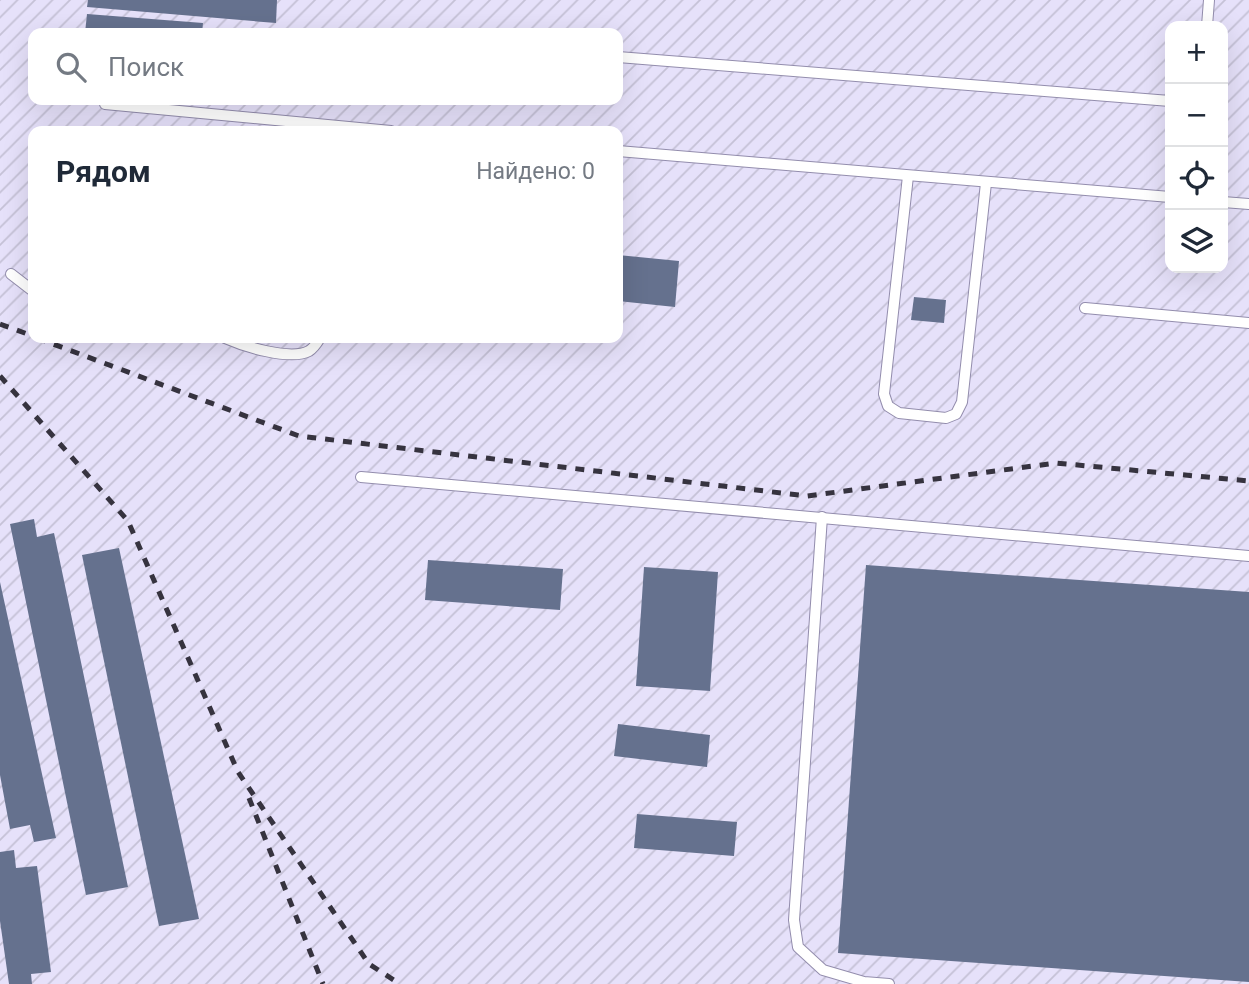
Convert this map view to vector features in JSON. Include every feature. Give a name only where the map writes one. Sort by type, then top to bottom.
[{"type":"lane","points":[[1207,21],[1209,0]]},
{"type":"lane","points":[[623,57],[1165,101]]},
{"type":"lane","points":[[114,105],[314,126]]},
{"type":"lane","points":[[623,151],[1165,197]]},
{"type":"lane","points":[[908,176],[884,394],[887,406],[899,413],[946,418],[956,414],[962,402],[986,183]]},
{"type":"lane","points":[[1228,202],[1249,204]]},
{"type":"lane","points":[[11,274],[28,287]]},
{"type":"lane","points":[[1085,308],[1249,323]]},
{"type":"lane","points":[[242,343],[277,353],[298,354],[311,350],[316,343]]},
{"type":"lane","points":[[361,477],[1249,556]]},
{"type":"lane","points":[[822,517],[794,920],[798,947],[823,970],[864,983],[889,984]]},
{"type":"shaded area","points":[[0,0],[1249,0],[1249,984],[0,984]]},
{"type":"building","points":[[88,0],[277,0],[276,23],[87,7]]},
{"type":"building","points":[[87,14],[203,23],[202,28],[86,28]]},
{"type":"building","points":[[623,255],[679,261],[675,307],[623,302]]},
{"type":"building","points":[[914,297],[946,300],[944,323],[911,320]]},
{"type":"building","points":[[34,519],[37,537],[54,533],[128,887],[86,895],[10,524]]},
{"type":"building","points":[[119,548],[199,919],[159,926],[82,555]]},
{"type":"building","points":[[428,560],[563,569],[560,610],[425,600]]},
{"type":"building","points":[[866,565],[1249,592],[1249,982],[838,953]]},
{"type":"building","points":[[644,567],[718,572],[710,691],[636,686]]},
{"type":"building","points":[[0,582],[56,838],[34,842],[30,825],[10,829],[0,775]]},
{"type":"building","points":[[618,724],[710,735],[707,767],[614,756]]},
{"type":"building","points":[[637,814],[737,822],[734,856],[634,848]]},
{"type":"building","points":[[14,850],[16,868],[37,866],[51,972],[31,974],[32,984],[9,984],[0,921],[0,852]]},
{"type":"railway","points":[[0,324],[28,334]]},
{"type":"railway","points":[[50,343],[299,436],[807,496],[1056,463],[1249,481]]},
{"type":"railway","points":[[0,376],[128,521],[238,772],[369,964],[400,984]]},
{"type":"railway","points":[[249,798],[323,984]]}]
